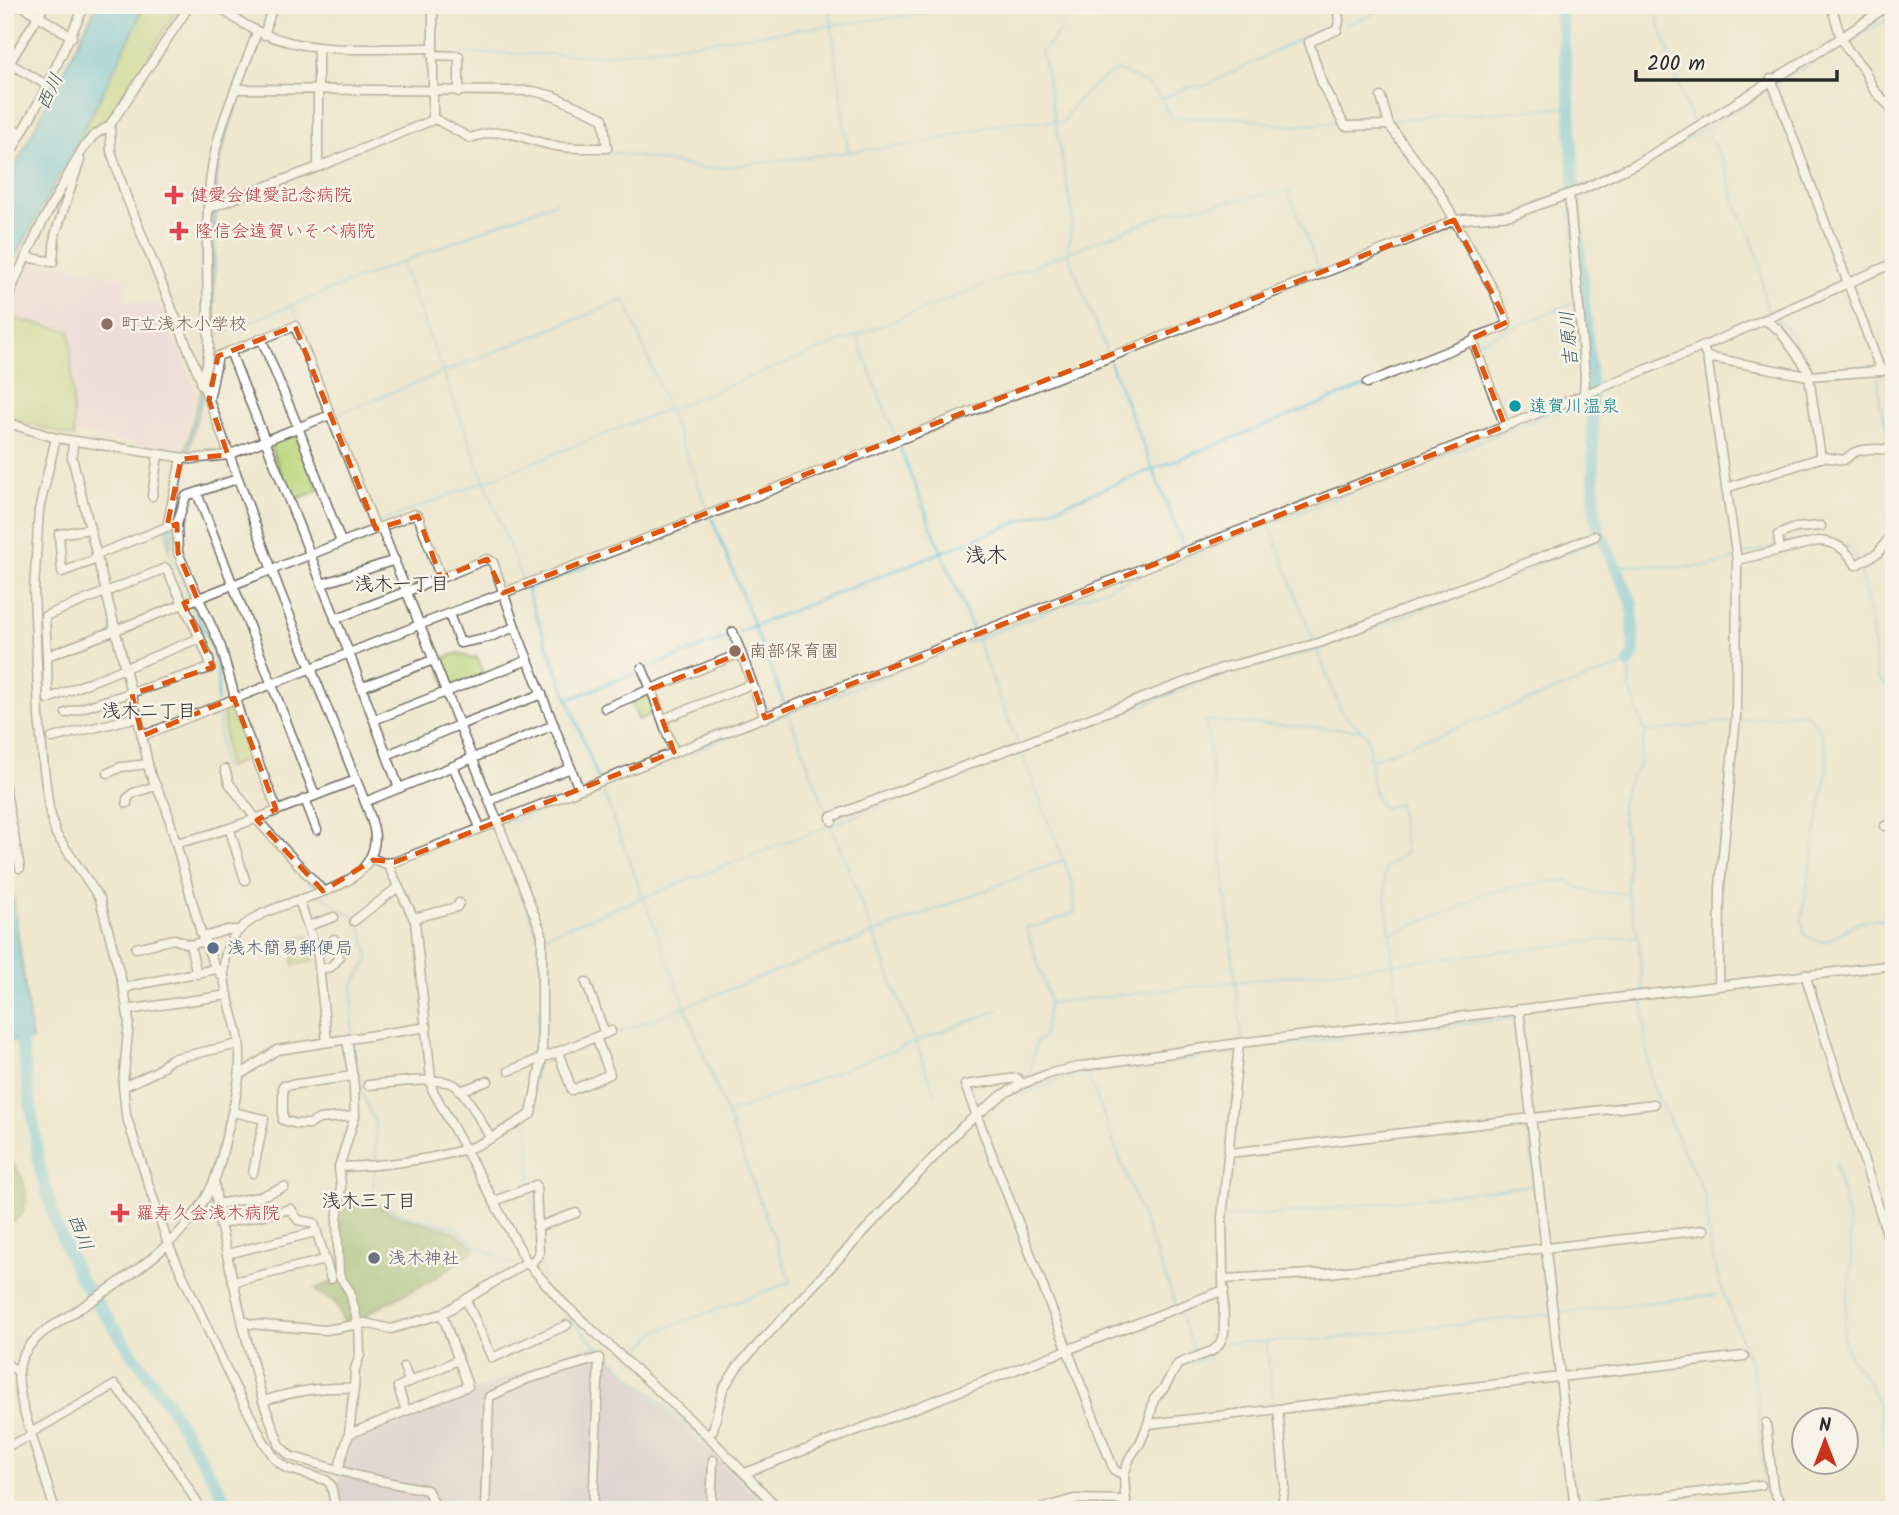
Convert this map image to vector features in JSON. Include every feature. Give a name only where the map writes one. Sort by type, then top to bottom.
[{"type":"street","points":[[21,5],[72,37]]},
{"type":"street","points":[[46,5],[7,65],[47,85]]},
{"type":"street","points":[[5,163],[72,37],[85,5]]},
{"type":"street","points":[[5,306],[26,257],[80,153],[93,136],[110,125],[190,5]]},
{"type":"street","points":[[218,5],[260,34],[298,46],[432,52],[459,56],[459,92]]},
{"type":"street","points":[[201,384],[209,346],[209,208],[214,160],[223,124],[273,5]]},
{"type":"street","points":[[433,5],[433,120]]},
{"type":"street","points":[[1337,5],[1337,30],[1309,42],[1323,86],[1345,126],[1389,125]]},
{"type":"street","points":[[1831,5],[1841,38],[1864,70],[1874,90],[1894,111]]},
{"type":"street","points":[[142,736],[1454,220],[1511,215],[1569,194],[1640,162],[1841,38],[1889,5]]},
{"type":"street","points":[[318,48],[318,167]]},
{"type":"street","points":[[1771,79],[1881,371]]},
{"type":"street","points":[[209,208],[433,120],[470,138],[489,131],[510,132],[559,146],[607,148],[603,118],[553,96],[533,91],[237,89]]},
{"type":"street","points":[[1367,383],[1473,341],[1476,337],[1506,326],[1507,322],[1438,190],[1389,125],[1381,97]]},
{"type":"street","points":[[5,124],[21,133]]},
{"type":"street","points":[[55,1510],[20,1397],[18,1371],[22,1357],[30,1345],[67,1315],[168,1244],[182,1231],[202,1204],[214,1181],[240,1075],[239,1044],[224,979],[225,951],[239,930],[259,915],[346,882],[367,865],[375,836],[365,802],[271,569],[209,400],[126,196],[111,151],[110,125]]},
{"type":"street","points":[[26,257],[53,262],[55,234],[79,168],[80,153]]},
{"type":"street","points":[[1569,194],[1585,376],[1584,394]]},
{"type":"street","points":[[370,858],[387,863],[765,718],[1702,347],[1894,263]]},
{"type":"street","points":[[1765,320],[1779,330],[1808,370],[1821,458]]},
{"type":"street","points":[[209,400],[218,356],[295,326],[330,415],[394,560],[542,934],[542,1058],[531,1114],[465,1150],[378,1166],[339,1167]]},
{"type":"street","points":[[261,338],[341,542]]},
{"type":"street","points":[[1473,341],[1505,426]]},
{"type":"street","points":[[1702,347],[1707,357],[1737,560],[1735,716],[1720,887],[1719,985]]},
{"type":"street","points":[[230,351],[399,788]]},
{"type":"street","points":[[1707,357],[1808,376],[1894,370]]},
{"type":"street","points":[[5,422],[56,438],[191,459],[228,455],[330,415]]},
{"type":"street","points":[[56,438],[39,510],[34,590],[44,770],[56,834],[100,899],[124,990],[129,1021],[123,1087],[126,1115],[168,1244],[232,1381],[264,1442],[276,1460],[286,1468],[326,1480],[331,1486],[336,1510]]},
{"type":"street","points":[[73,441],[72,457],[148,764],[166,807],[204,939],[216,969],[224,979]]},
{"type":"street","points":[[1726,488],[1821,458],[1844,460],[1852,454],[1867,451],[1886,449],[1894,452]]},
{"type":"street","points":[[152,496],[158,455]]},
{"type":"street","points":[[167,527],[181,458]]},
{"type":"street","points":[[237,479],[186,496],[177,524],[178,553],[221,647],[234,698],[276,809]]},
{"type":"street","points":[[197,493],[316,795]]},
{"type":"street","points":[[47,656],[414,514],[418,516],[441,578]]},
{"type":"street","points":[[90,529],[59,534],[62,572],[177,524]]},
{"type":"street","points":[[1780,549],[1778,535],[1784,531],[1821,526]]},
{"type":"street","points":[[1737,560],[1818,541],[1829,542],[1847,551],[1856,565],[1878,553],[1894,531]]},
{"type":"street","points":[[832,821],[831,817],[1222,668],[1319,643],[1595,536]]},
{"type":"street","points":[[335,619],[487,559],[493,562],[515,627],[579,789]]},
{"type":"street","points":[[322,584],[394,560]]},
{"type":"street","points":[[66,713],[210,668],[209,659],[200,638],[184,603],[166,568],[44,616],[48,699],[200,638]]},
{"type":"street","points":[[449,614],[460,643],[490,637],[515,627]]},
{"type":"street","points":[[733,632],[765,718]]},
{"type":"street","points":[[605,708],[741,653]]},
{"type":"street","points":[[362,687],[433,660]]},
{"type":"street","points":[[374,720],[528,660]]},
{"type":"street","points":[[642,667],[674,752]]},
{"type":"street","points":[[663,719],[752,684]]},
{"type":"street","points":[[387,755],[542,694]]},
{"type":"street","points":[[52,738],[138,717]]},
{"type":"street","points":[[365,802],[554,726]]},
{"type":"street","points":[[108,773],[121,767],[148,764]]},
{"type":"street","points":[[453,766],[480,827]]},
{"type":"street","points":[[490,800],[571,768]]},
{"type":"street","points":[[225,769],[229,783],[257,820],[319,893]]},
{"type":"street","points":[[177,843],[230,830],[257,820],[276,809],[356,780]]},
{"type":"street","points":[[128,803],[133,793],[156,786]]},
{"type":"street","points":[[5,788],[20,868]]},
{"type":"street","points":[[305,799],[317,830]]},
{"type":"street","points":[[230,830],[245,880]]},
{"type":"street","points":[[387,863],[414,918],[432,1089],[528,1263],[564,1303],[708,1436],[780,1510]]},
{"type":"street","points":[[354,921],[398,887]]},
{"type":"street","points":[[299,900],[320,969],[327,1042]]},
{"type":"street","points":[[414,918],[450,911],[459,903]]},
{"type":"street","points":[[308,926],[334,917]]},
{"type":"street","points":[[136,948],[174,939],[190,945],[227,930],[239,930]]},
{"type":"street","points":[[320,969],[331,967],[339,958],[334,939]]},
{"type":"street","points":[[190,945],[197,974]]},
{"type":"street","points":[[708,1436],[713,1430],[723,1389],[738,1366],[928,1161],[976,1115],[1022,1084],[1051,1073],[1083,1066],[1239,1043],[1894,965]]},
{"type":"street","points":[[124,990],[131,986],[216,969]]},
{"type":"street","points":[[1805,974],[1894,1256]]},
{"type":"street","points":[[509,1071],[608,1032],[586,982]]},
{"type":"street","points":[[127,1010],[228,995]]},
{"type":"street","points":[[1519,1009],[1575,1509]]},
{"type":"street","points":[[240,1075],[277,1050],[427,1027]]},
{"type":"street","points":[[558,1052],[572,1090],[610,1074],[596,1037]]},
{"type":"street","points":[[338,1470],[349,1434],[355,1369],[360,1355],[359,1324],[350,1292],[339,1275],[339,1167],[355,1116],[353,1076],[347,1040]]},
{"type":"street","points":[[1126,1510],[1124,1475],[1130,1457],[1148,1424],[1154,1399],[1178,1364],[1206,1355],[1219,1345],[1223,1334],[1223,1218],[1239,1043]]},
{"type":"street","points":[[123,1087],[158,1071],[171,1059],[239,1044]]},
{"type":"street","points":[[353,1076],[284,1086],[283,1120],[310,1124],[319,1119],[355,1116]]},
{"type":"street","points":[[1022,1084],[1017,1077],[965,1085],[1114,1470],[1124,1475]]},
{"type":"street","points":[[368,1085],[430,1081],[450,1083],[460,1091],[490,1137]]},
{"type":"street","points":[[460,1091],[488,1081]]},
{"type":"street","points":[[1229,1153],[1654,1104]]},
{"type":"street","points":[[233,1112],[264,1119],[253,1173]]},
{"type":"street","points":[[214,1181],[233,1282],[263,1401],[280,1446],[290,1456],[362,1477],[427,1490],[438,1510]]},
{"type":"street","points":[[243,1321],[250,1324],[326,1330],[359,1324],[391,1329],[442,1314],[539,1254],[536,1185],[495,1201]]},
{"type":"street","points":[[217,1204],[259,1197],[284,1187]]},
{"type":"street","points":[[220,1224],[291,1209],[298,1220],[314,1223],[331,1279]]},
{"type":"street","points":[[537,1227],[576,1213]]},
{"type":"street","points":[[1224,1279],[1329,1273],[1704,1230]]},
{"type":"street","points":[[227,1254],[316,1232]]},
{"type":"street","points":[[233,1282],[325,1260]]},
{"type":"street","points":[[5,1288],[5,1341]]},
{"type":"street","points":[[746,1473],[1224,1290]]},
{"type":"street","points":[[466,1300],[492,1358],[567,1325]]},
{"type":"street","points":[[349,1434],[468,1386],[442,1314]]},
{"type":"street","points":[[1148,1424],[1744,1356]]},
{"type":"street","points":[[485,1510],[489,1397],[527,1379],[599,1358],[593,1510]]},
{"type":"street","points":[[5,1360],[18,1371]]},
{"type":"street","points":[[406,1411],[398,1387],[458,1360]]},
{"type":"street","points":[[404,1367],[409,1381]]},
{"type":"street","points":[[5,1447],[29,1437],[32,1432],[115,1385],[159,1440],[201,1510]]},
{"type":"street","points":[[263,1401],[297,1390],[354,1388]]},
{"type":"street","points":[[1278,1409],[1285,1487],[1281,1510]]},
{"type":"street","points":[[1766,1423],[1773,1489],[1784,1510]]},
{"type":"street","points":[[711,1510],[713,1460]]},
{"type":"street","points":[[1554,1510],[1761,1485]]},
{"type":"street","points":[[1037,1510],[1074,1499],[1126,1500]]},
{"type":"highlighted area","points":[[1454,220],[1507,322],[1471,339],[1505,426],[765,718],[741,653],[651,689],[674,752],[395,862],[373,860],[323,891],[257,820],[276,809],[234,698],[142,736],[132,694],[213,667],[184,603],[197,598],[178,553],[177,524],[167,527],[181,459],[228,455],[209,400],[218,356],[295,326],[376,529],[418,516],[441,578],[487,559],[503,593]]},
{"type":"shaded area","points":[[32,263],[54,267],[56,263],[126,279],[123,301],[160,305],[196,391],[181,454],[76,433],[72,397],[71,329],[10,317],[27,265]]},
{"type":"shaded area","points":[[594,1344],[706,1447],[769,1510],[339,1510],[337,1484],[352,1438]]},
{"type":"green space","points":[[144,5],[180,5],[122,99],[106,119],[81,141],[80,137]]},
{"type":"green space","points":[[6,317],[70,331],[74,437],[5,417]]},
{"type":"green space","points":[[295,431],[319,490],[292,501],[268,441]]},
{"type":"green space","points":[[459,653],[471,659],[477,657],[484,674],[451,687],[446,685],[438,660]]},
{"type":"green space","points":[[649,695],[656,713],[638,720],[631,702]]},
{"type":"green space","points":[[233,702],[251,757],[227,768],[223,706]]},
{"type":"green space","points":[[307,936],[315,961],[294,965],[291,941]]},
{"type":"green space","points":[[5,1161],[20,1175],[26,1198],[23,1212],[5,1227]]},
{"type":"green space","points":[[365,1202],[374,1203],[394,1215],[451,1230],[475,1247],[429,1282],[371,1311],[364,1319],[349,1321],[343,1320],[335,1302],[315,1289],[336,1280],[339,1275],[342,1258],[342,1213],[350,1206]]},
{"type":"water","points":[[97,5],[143,5],[135,27],[88,122],[5,277],[5,187]]},
{"type":"water","points":[[259,35],[226,137],[217,176],[212,365],[194,428],[169,554],[167,532],[194,415],[207,372],[211,324],[211,195],[216,162]]},
{"type":"water","points":[[5,837],[32,1040],[5,1041]]},
{"type":"waterway","points":[[829,5],[848,151]]},
{"type":"waterway","points":[[462,53],[599,55],[990,5]]},
{"type":"waterway","points":[[1071,5],[1061,30],[1041,53],[1073,216],[1067,252],[1107,353]]},
{"type":"waterway","points":[[1343,25],[1367,17],[1388,5]]},
{"type":"waterway","name":"吉原川","points":[[1560,5],[1591,382],[1595,514],[1600,533],[1632,603],[1634,652],[1629,663]]},
{"type":"waterway","points":[[1653,5],[1694,123]]},
{"type":"waterway","points":[[1847,43],[1894,15]]},
{"type":"waterway","points":[[592,152],[611,152],[707,169],[923,143],[1008,122],[1064,121],[1086,92],[1117,70],[1148,84],[1161,99],[1188,87],[1205,86],[1318,30],[1334,27]]},
{"type":"waterway","points":[[264,38],[276,44],[316,50]]},
{"type":"waterway","points":[[1777,84],[1842,46]]},
{"type":"waterway","points":[[1574,199],[1629,175],[1770,89]]},
{"type":"waterway","points":[[1162,100],[1170,117],[1243,118],[1288,126],[1340,123]]},
{"type":"waterway","points":[[429,106],[429,117]]},
{"type":"waterway","points":[[1391,120],[1570,107]]},
{"type":"waterway","points":[[1370,122],[1386,121]]},
{"type":"waterway","points":[[1705,130],[1726,167],[1737,208],[1760,262],[1763,295],[1769,313]]},
{"type":"waterway","points":[[378,523],[1171,212],[1288,190],[1320,272]]},
{"type":"waterway","points":[[214,211],[261,193]]},
{"type":"waterway","points":[[1517,217],[1565,201]]},
{"type":"waterway","points":[[213,336],[555,202]]},
{"type":"waterway","points":[[1462,224],[1512,219]]},
{"type":"waterway","points":[[1438,232],[1453,226]]},
{"type":"waterway","points":[[401,262],[523,582]]},
{"type":"waterway","points":[[335,415],[625,300],[708,510]]},
{"type":"waterway","points":[[1478,342],[1576,302]]},
{"type":"waterway","points":[[293,307],[343,436]]},
{"type":"waterway","points":[[1775,319],[1785,326],[1813,369],[1874,366]]},
{"type":"waterway","points":[[856,335],[896,438]]},
{"type":"waterway","points":[[1110,362],[1184,548]]},
{"type":"waterway","points":[[1878,373],[1880,404],[1890,442],[1894,446]]},
{"type":"waterway","points":[[738,632],[1365,386]]},
{"type":"waterway","points":[[504,825],[1590,398]]},
{"type":"waterway","points":[[898,443],[974,633]]},
{"type":"waterway","points":[[712,518],[785,705]]},
{"type":"waterway","points":[[1270,526],[1314,642]]},
{"type":"waterway","points":[[526,590],[655,539]]},
{"type":"waterway","points":[[546,935],[1212,678],[1317,650],[1602,539]]},
{"type":"waterway","points":[[1782,545],[1801,541]]},
{"type":"waterway","points":[[1843,545],[1850,547],[1858,560]]},
{"type":"waterway","points":[[1738,556],[1777,546]]},
{"type":"waterway","points":[[170,550],[189,600]]},
{"type":"waterway","points":[[1615,567],[1706,566],[1734,559]]},
{"type":"waterway","points":[[1859,566],[1870,614],[1877,678],[1894,691]]},
{"type":"waterway","points":[[527,591],[598,779]]},
{"type":"waterway","points":[[192,605],[216,662],[217,702]]},
{"type":"waterway","points":[[647,669],[730,636]]},
{"type":"waterway","points":[[976,638],[1018,744]]},
{"type":"waterway","points":[[1317,650],[1342,713],[1361,729]]},
{"type":"waterway","points":[[1242,1038],[1206,721],[1362,730],[1367,736],[1370,760],[1629,663],[1630,689],[1645,732],[1639,766],[1625,787],[1621,806],[1628,862],[1627,891],[1638,936],[1643,993]]},
{"type":"waterway","points":[[569,699],[639,672]]},
{"type":"waterway","points":[[218,708],[222,768]]},
{"type":"waterway","points":[[787,710],[828,816]]},
{"type":"waterway","points":[[1739,721],[1804,712],[1815,724],[1825,745],[1827,770],[1802,919],[1805,935],[1821,942],[1828,941],[1852,925],[1864,921],[1894,920]]},
{"type":"waterway","points":[[1646,732],[1734,721]]},
{"type":"waterway","points":[[1020,749],[1073,885],[1075,907],[1074,913],[1041,925],[1026,927],[1049,999],[1044,1037],[1036,1041],[1030,1073],[1022,1077]]},
{"type":"waterway","points":[[1370,760],[1373,786],[1379,803],[1383,808],[1398,803],[1406,852],[1386,868],[1384,878],[1399,1020]]},
{"type":"waterway","points":[[600,784],[791,1282],[655,1332],[631,1361]]},
{"type":"waterway","points":[[831,825],[936,1096]]},
{"type":"waterway","points":[[279,849],[317,892]]},
{"type":"waterway","points":[[599,1040],[1063,860]]},
{"type":"waterway","points":[[1391,934],[1458,908],[1480,895],[1514,887],[1566,880],[1583,890],[1627,893]]},
{"type":"waterway","points":[[321,895],[354,917]]},
{"type":"waterway","points":[[527,907],[538,938]]},
{"type":"waterway","points":[[352,1034],[353,985],[369,960],[358,921]]},
{"type":"waterway","points":[[1050,1003],[1638,936]]},
{"type":"waterway","points":[[1643,999],[1652,1085],[1705,1195],[1710,1246],[1719,1281],[1751,1365],[1758,1403],[1764,1477],[1776,1510]]},
{"type":"waterway","points":[[538,1010],[538,1057]]},
{"type":"waterway","points":[[727,1114],[998,1010]]},
{"type":"waterway","points":[[1243,1049],[1515,1018],[1527,1116]]},
{"type":"waterway","name":"西川","points":[[19,1025],[40,1169],[57,1227],[80,1279],[168,1404],[232,1510]]},
{"type":"waterway","points":[[563,1054],[594,1042]]},
{"type":"waterway","points":[[353,1043],[361,1091],[376,1125],[376,1163]]},
{"type":"waterway","points":[[1233,1149],[1242,1051]]},
{"type":"waterway","points":[[1021,1095],[1072,1075],[1235,1053]]},
{"type":"waterway","points":[[544,1062],[555,1057]]},
{"type":"waterway","points":[[528,1112],[537,1062]]},
{"type":"waterway","points":[[1088,1075],[1176,1305]]},
{"type":"waterway","points":[[971,1088],[979,1109]]},
{"type":"waterway","points":[[981,1114],[992,1145]]},
{"type":"waterway","points":[[528,1121],[531,1182]]},
{"type":"waterway","points":[[1528,1122],[1541,1245]]},
{"type":"waterway","points":[[1230,1181],[1232,1155]]},
{"type":"waterway","points":[[1835,1162],[1848,1219],[1852,1264],[1843,1335],[1849,1356],[1867,1380],[1879,1404],[1894,1509]]},
{"type":"waterway","points":[[375,1169],[373,1191],[377,1203],[410,1217],[455,1227],[479,1247],[515,1266]]},
{"type":"waterway","points":[[1227,1217],[1293,1213],[1534,1185]]},
{"type":"waterway","points":[[532,1191],[535,1248]]},
{"type":"waterway","points":[[539,1260],[544,1278]]},
{"type":"waterway","points":[[523,1270],[589,1339],[725,1459],[771,1510]]},
{"type":"waterway","points":[[1556,1313],[1717,1295]]},
{"type":"waterway","points":[[1178,1310],[1195,1353]]},
{"type":"waterway","points":[[1225,1343],[1329,1339],[1550,1314]]},
{"type":"waterway","points":[[1266,1342],[1274,1408]]},
{"type":"waterway","points":[[1191,1363],[1211,1356]]},
{"type":"waterway","points":[[1155,1412],[1163,1395]]},
{"type":"waterway","points":[[1130,1510],[1131,1466],[1140,1450]]},
{"type":"place","name":"健愛会健愛記念病院","points":[[174,195]]},
{"type":"place","name":"隆信会遠賀いそべ病院","points":[[179,231]]},
{"type":"place","name":"町立浅木小学校","points":[[107,324]]},
{"type":"place","name":"遠賀川温泉","points":[[1515,406]]},
{"type":"place","name":"南部保育園","points":[[735,651]]},
{"type":"place","name":"浅木簡易郵便局","points":[[213,948]]},
{"type":"place","name":"羅寿久会浅木病院","points":[[120,1213]]},
{"type":"place","name":"浅木神社","points":[[374,1258]]},
{"type":"district","name":"浅木","points":[[986,555]]},
{"type":"district","name":"浅木一丁目","points":[[402,583]]},
{"type":"district","name":"浅木二丁目","points":[[149,710]]},
{"type":"district","name":"浅木三丁目","points":[[369,1200]]}]
